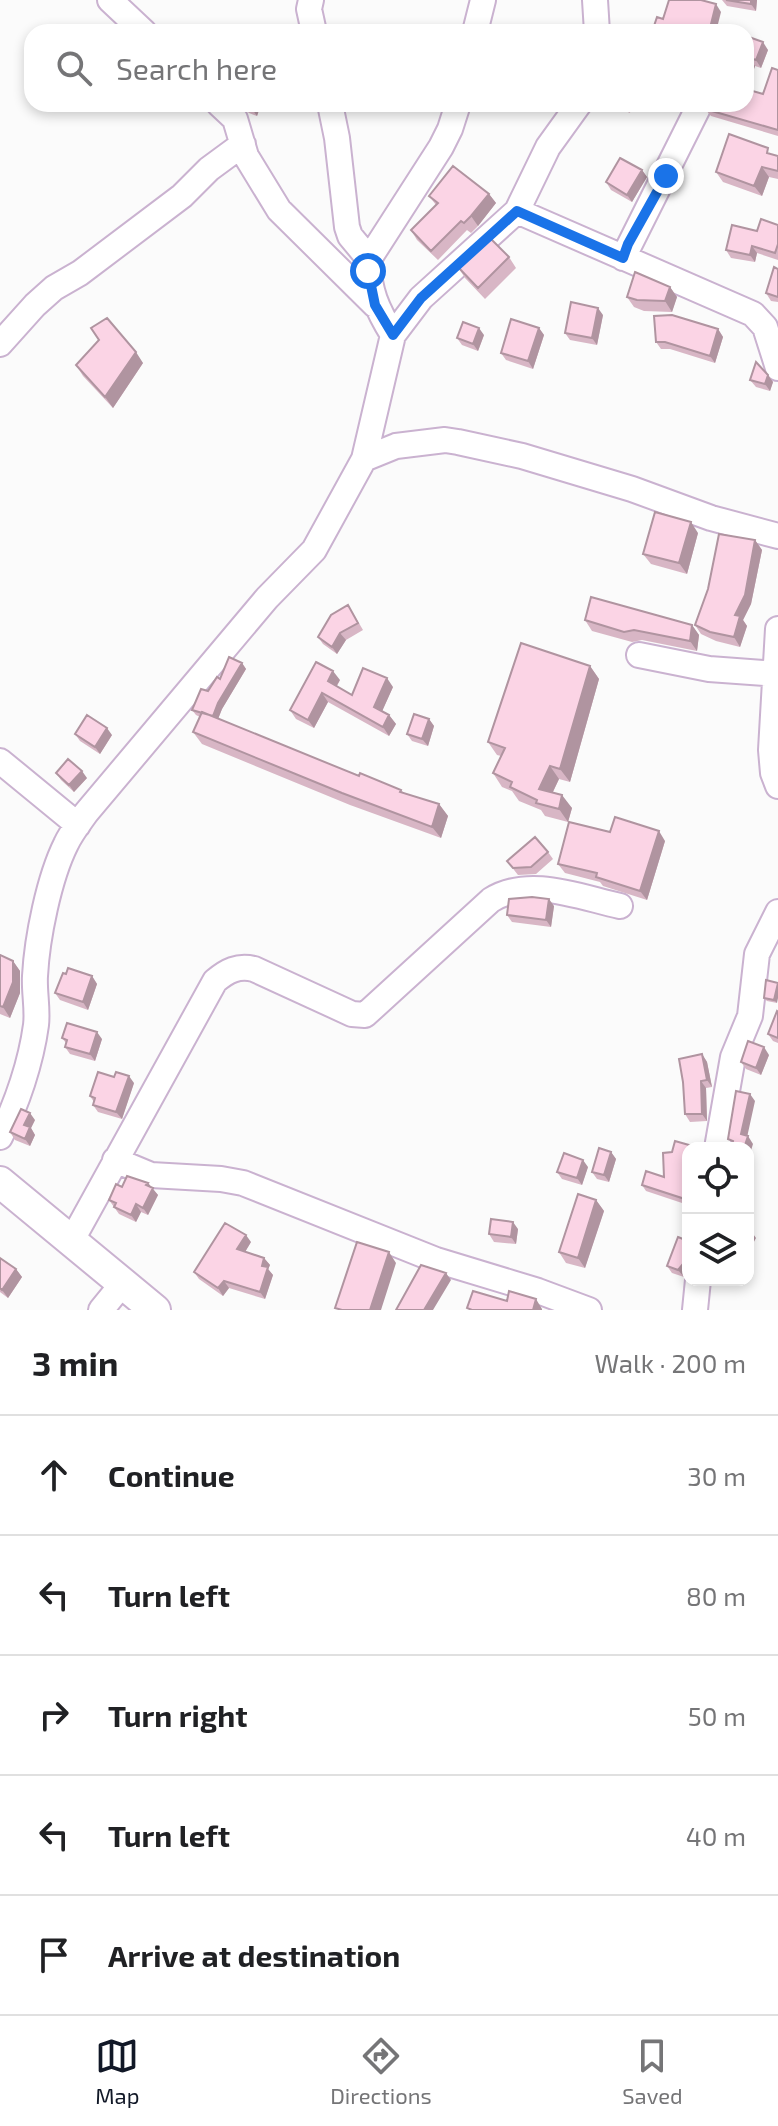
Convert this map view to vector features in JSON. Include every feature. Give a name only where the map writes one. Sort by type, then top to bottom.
[{"type":"main road","points":[[3,1190],[72,1240],[155,1310]]},
{"type":"street","points":[[110,0],[136,24]]},
{"type":"street","points":[[311,0],[309,9],[312,24]]},
{"type":"street","points":[[477,24],[483,0]]},
{"type":"street","points":[[595,0],[594,13],[598,24]]},
{"type":"street","points":[[228,112],[235,119],[246,156],[279,210],[375,305],[393,335]]},
{"type":"street","points":[[332,112],[347,227],[350,236],[369,259]]},
{"type":"street","points":[[375,305],[368,271],[369,259],[441,147],[455,112]]},
{"type":"street","points":[[0,1137],[10,1116],[32,1045],[36,1022],[35,976],[54,871],[66,842],[267,598],[314,550],[364,459],[393,335],[421,298],[517,211],[548,147],[573,112]]},
{"type":"street","points":[[623,258],[696,112]]},
{"type":"street","points":[[0,344],[54,288],[80,273],[182,196],[209,169],[243,144]]},
{"type":"street","points":[[517,211],[753,314],[765,327],[778,368]]},
{"type":"street","points":[[364,459],[396,446],[445,440],[458,442],[522,456],[632,489],[711,518],[778,536]]},
{"type":"street","points":[[778,629],[771,750],[773,773],[778,786]]},
{"type":"street","points":[[639,655],[709,669],[777,674]]},
{"type":"street","points":[[0,761],[78,825]]},
{"type":"street","points":[[72,1240],[215,981],[227,971],[241,967],[254,969],[352,1014],[365,1015],[502,893],[533,888],[620,906]]},
{"type":"street","points":[[718,1142],[733,1057],[750,1016],[757,954],[778,912]]},
{"type":"street","points":[[115,1160],[151,1175],[243,1183],[436,1260],[578,1308]]},
{"type":"street","points":[[101,1310],[123,1283]]},
{"type":"street","points":[[695,1310],[697,1286]]},
{"type":"building","points":[[669,0],[701,0],[716,4],[711,24],[655,24],[657,17],[663,19]]},
{"type":"building","points":[[726,0],[751,0],[751,4]]},
{"type":"building","points":[[754,39],[763,42],[754,59]]},
{"type":"building","points":[[772,68],[778,70],[778,130],[715,112],[754,112],[754,91],[763,94]]},
{"type":"building","points":[[729,134],[768,148],[767,153],[778,156],[778,171],[762,167],[754,186],[716,172]]},
{"type":"building","points":[[620,158],[642,170],[627,195],[606,182]]},
{"type":"building","points":[[453,166],[489,194],[464,223],[461,221],[431,251],[411,230],[438,203],[429,196]]},
{"type":"building","points":[[761,219],[778,225],[775,253],[752,246],[750,255],[726,250],[732,225],[757,231]]},
{"type":"building","points":[[490,238],[509,257],[478,288],[458,267]]},
{"type":"building","points":[[774,267],[778,269],[778,297],[766,293]]},
{"type":"building","points":[[635,272],[670,287],[665,301],[627,297]]},
{"type":"building","points":[[571,302],[598,308],[592,338],[565,333]]},
{"type":"building","points":[[672,315],[718,329],[710,356],[656,342],[654,316]]},
{"type":"building","points":[[107,318],[136,352],[105,397],[76,365],[99,340],[91,328]]},
{"type":"building","points":[[511,319],[539,328],[528,361],[501,353]]},
{"type":"building","points":[[463,322],[479,328],[473,344],[457,338]]},
{"type":"building","points":[[756,362],[768,375],[765,384],[750,380]]},
{"type":"building","points":[[655,512],[691,522],[679,563],[643,554]]},
{"type":"building","points":[[719,534],[755,540],[745,595],[735,615],[740,616],[734,637],[695,625],[708,589]]},
{"type":"building","points":[[591,597],[692,625],[690,641],[634,630],[624,632],[585,620]]},
{"type":"building","points":[[348,605],[358,623],[340,633],[332,647],[318,637],[331,615]]},
{"type":"building","points":[[521,643],[590,666],[560,769],[550,766],[539,789],[562,795],[559,809],[536,803],[537,800],[510,787],[512,782],[493,773],[505,748],[488,742]]},
{"type":"building","points":[[229,657],[242,663],[213,716],[192,710],[201,689],[208,691],[217,677],[220,679]]},
{"type":"building","points":[[316,662],[333,671],[328,681],[352,695],[363,668],[387,678],[374,707],[389,715],[383,727],[322,693],[308,720],[290,710]]},
{"type":"building","points":[[202,712],[359,776],[360,773],[400,792],[439,804],[432,827],[193,732]]},
{"type":"building","points":[[414,714],[429,719],[422,739],[407,734]]},
{"type":"building","points":[[87,715],[107,728],[95,747],[75,734]]},
{"type":"building","points":[[68,759],[82,771],[69,785],[56,773]]},
{"type":"building","points":[[615,817],[659,831],[640,891],[596,877],[597,873],[558,864],[569,822],[610,832]]},
{"type":"building","points":[[535,837],[548,852],[531,867],[513,868],[507,861]]},
{"type":"building","points":[[509,899],[549,899],[546,920],[507,915]]},
{"type":"building","points":[[0,955],[13,961],[13,982],[3,1007],[0,1006]]},
{"type":"building","points":[[68,968],[92,976],[83,1002],[55,993]]},
{"type":"building","points":[[766,980],[778,983],[774,1000],[764,998]]},
{"type":"building","points":[[778,1012],[778,1038],[768,1034]]},
{"type":"building","points":[[67,1023],[97,1032],[90,1054],[65,1047],[67,1040],[62,1038]]},
{"type":"building","points":[[748,1041],[764,1047],[756,1068],[741,1062]]},
{"type":"building","points":[[702,1054],[707,1080],[701,1081],[702,1114],[685,1114],[679,1059]]},
{"type":"building","points":[[98,1072],[114,1077],[116,1072],[129,1076],[116,1112],[93,1105],[95,1098],[90,1096]]},
{"type":"building","points":[[736,1091],[750,1094],[741,1134],[748,1136],[746,1142],[728,1139]]},
{"type":"building","points":[[21,1109],[30,1113],[24,1125],[30,1127],[25,1139],[10,1132]]},
{"type":"building","points":[[675,1141],[682,1143],[682,1198],[642,1185],[646,1171],[664,1177],[663,1153],[672,1152]]},
{"type":"building","points":[[599,1148],[611,1152],[604,1175],[592,1172]]},
{"type":"building","points":[[564,1153],[583,1160],[577,1178],[557,1172]]},
{"type":"building","points":[[127,1176],[148,1183],[146,1185],[153,1188],[143,1208],[136,1204],[131,1215],[114,1207],[116,1203],[109,1200],[116,1184],[122,1187]]},
{"type":"building","points":[[578,1194],[596,1200],[578,1258],[559,1252]]},
{"type":"building","points":[[491,1219],[513,1222],[511,1237],[489,1234]]},
{"type":"building","points":[[225,1223],[246,1235],[237,1249],[264,1258],[262,1266],[268,1267],[260,1292],[224,1281],[218,1288],[194,1272]]},
{"type":"building","points":[[678,1237],[682,1239],[682,1265],[678,1270],[667,1266]]},
{"type":"building","points":[[357,1242],[389,1252],[370,1310],[342,1310],[335,1308]]},
{"type":"building","points":[[0,1258],[16,1269],[2,1290],[0,1288]]},
{"type":"building","points":[[421,1265],[446,1273],[424,1310],[396,1310]]},
{"type":"building","points":[[473,1291],[507,1301],[509,1291],[536,1299],[533,1310],[472,1310],[467,1308]]},
{"type":"route","points":[[368,271],[375,305],[393,335],[421,298],[517,211],[623,258],[666,176]]}]
